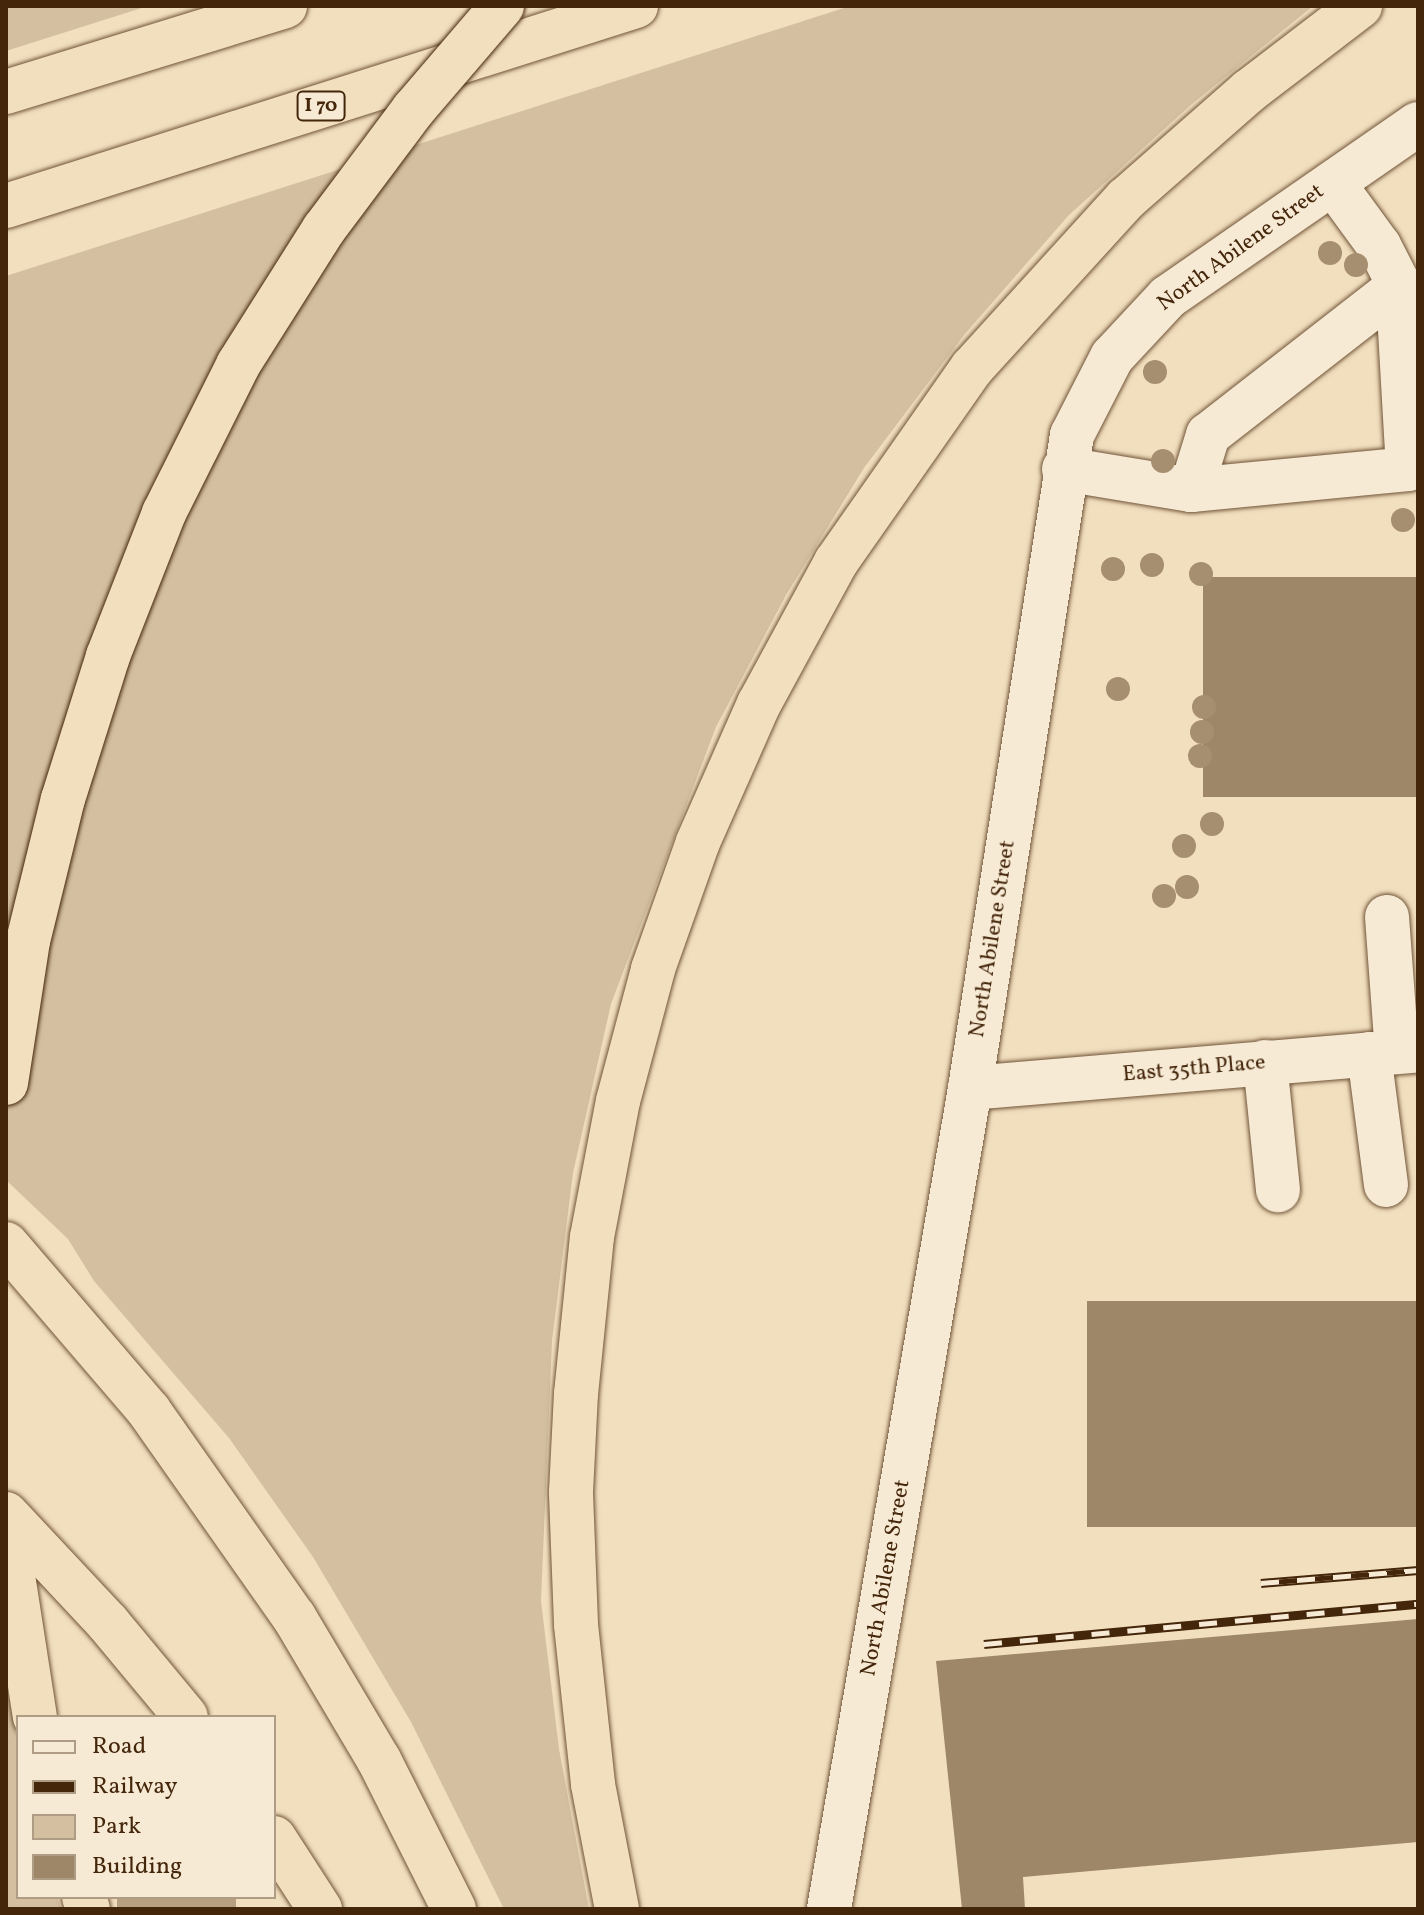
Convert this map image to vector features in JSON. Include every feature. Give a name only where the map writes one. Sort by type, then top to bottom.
[{"type":"highway","points":[[6,92],[285,6]]},
{"type":"highway","points":[[6,1083],[28,941],[63,799],[108,656],[164,513],[238,365],[324,229],[413,110],[502,6]]},
{"type":"highway","points":[[6,186],[558,6]]},
{"type":"highway","name":"I 70","points":[[6,206],[636,6]]},
{"type":"highway","points":[[617,1909],[593,1784],[576,1624],[571,1492],[576,1394],[592,1237],[618,1101],[653,969],[698,842],[759,704],[836,562],[972,368],[1126,199],[1249,91],[1360,6]]},
{"type":"highway","points":[[6,1244],[149,1411],[280,1597],[379,1760],[454,1909]]},
{"type":"highway","points":[[6,1514],[108,1623],[184,1715]]},
{"type":"highway","points":[[6,1530],[35,1715]]},
{"type":"highway","points":[[276,1841],[320,1909]]},
{"type":"street","name":"North Abilene Street","points":[[829,1909],[970,1088],[1064,469],[1084,405],[1128,335],[1168,297],[1418,124]]},
{"type":"street","points":[[1064,469],[1191,490],[1408,469],[1397,288],[1379,246],[1333,183]]},
{"type":"street","points":[[1191,490],[1208,435],[1397,288]]},
{"type":"street","points":[[1386,1185],[1395,1052],[1387,917]]},
{"type":"street","name":"East 35th Place","points":[[970,1088],[1395,1052]]},
{"type":"street","points":[[1265,1062],[1278,1190]]},
{"type":"green space","points":[[6,6],[148,6],[6,51]]},
{"type":"green space","points":[[850,6],[1313,6],[1192,104],[1069,215],[964,335],[864,468],[786,595],[716,727],[611,1004],[573,1173],[552,1341],[541,1601],[559,1749],[589,1909],[504,1909],[411,1722],[313,1557],[229,1438],[94,1281],[68,1239],[6,1180],[6,276]]},
{"type":"green space","points":[[6,1684],[16,1733],[16,1899],[58,1899],[61,1909],[6,1909]]},
{"type":"shaded area","points":[[117,1899],[236,1899],[236,1909],[117,1909]]},
{"type":"building","points":[[1203,577],[1418,577],[1418,797],[1203,797]]},
{"type":"building","points":[[1087,1301],[1418,1301],[1418,1527],[1087,1527]]},
{"type":"building","points":[[1418,1619],[1418,1842],[1023,1877],[1025,1909],[962,1909],[936,1661]]},
{"type":"railway","points":[[1261,1583],[1418,1570]]},
{"type":"railway","points":[[984,1644],[1418,1604]]}]
